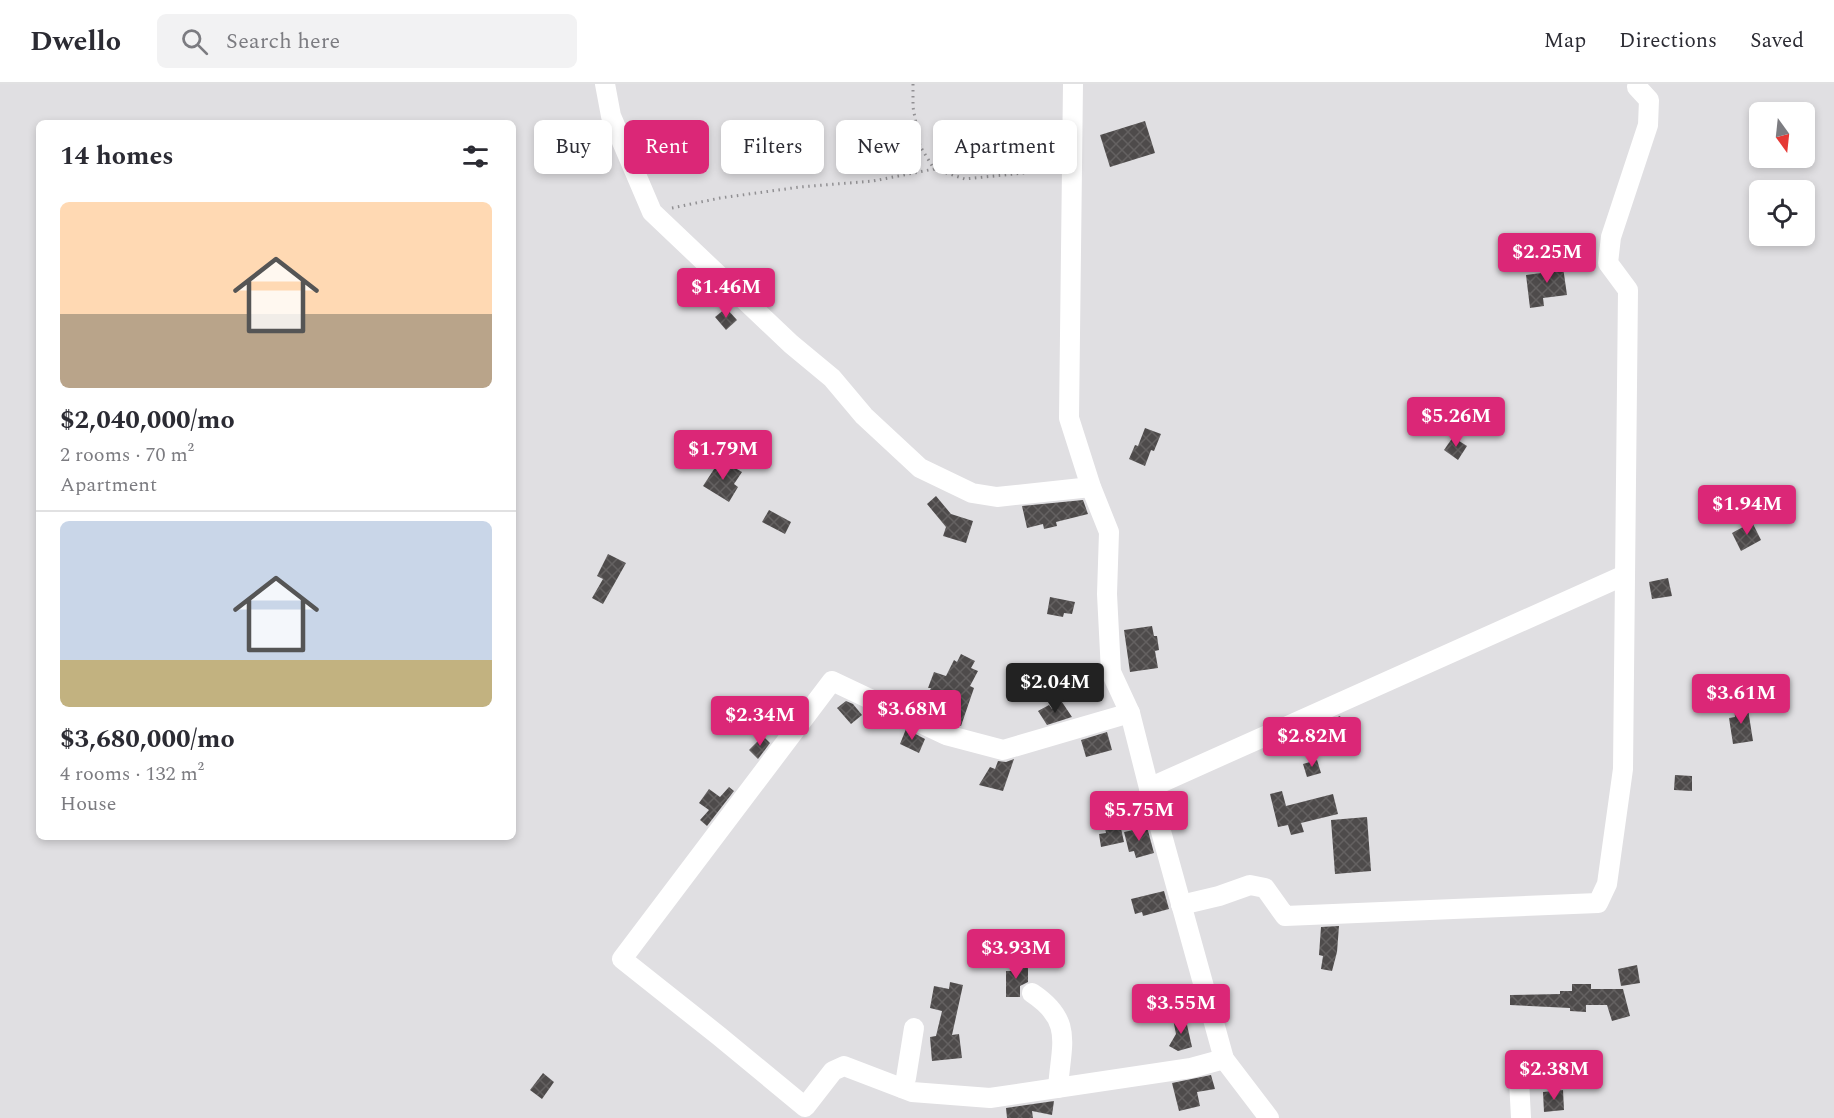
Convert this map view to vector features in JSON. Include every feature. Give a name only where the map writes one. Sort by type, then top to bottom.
[{"type":"street","points":[[605,84],[611,116],[652,212],[791,344],[832,378],[864,416],[920,468],[972,493],[997,497],[1091,487]]},
{"type":"street","points":[[1073,84],[1073,120]]},
{"type":"street","points":[[1181,905],[1219,896],[1250,885],[1265,888],[1285,916],[1598,903],[1607,884],[1623,769],[1628,290],[1608,263],[1611,237],[1648,125],[1649,100],[1637,87]]},
{"type":"street","points":[[1073,174],[1069,418],[1091,487],[1109,532],[1107,594],[1111,672],[1130,713],[1224,1059],[1269,1118]]},
{"type":"street","points":[[1149,788],[1625,575]]},
{"type":"street","points":[[1130,713],[1004,750],[946,735],[832,681],[622,960],[805,1107],[832,1071],[844,1066],[912,1092],[990,1098],[1191,1068],[1224,1059]]},
{"type":"street","points":[[1032,993],[1045,1002],[1057,1015],[1061,1024],[1058,1088]]},
{"type":"street","points":[[902,1088],[906,1078],[914,1028]]},
{"type":"street","points":[[1519,1080],[1521,1118]]},
{"type":"path","points":[[913,84],[913,107],[920,146],[933,167]]},
{"type":"path","points":[[652,212],[720,198],[800,187],[873,181],[933,169]]},
{"type":"path","points":[[950,174],[965,179],[1014,174]]},
{"type":"building","points":[[1145,121],[1155,153],[1110,167],[1100,135]]},
{"type":"building","points":[[1562,260],[1567,295],[1543,298],[1544,306],[1530,308],[1526,275],[1549,272],[1548,262]]},
{"type":"building","points":[[726,308],[737,320],[726,330],[715,317]]},
{"type":"building","points":[[1145,428],[1161,434],[1145,466],[1129,459],[1135,445],[1138,446]]},
{"type":"building","points":[[1453,437],[1467,446],[1458,460],[1444,450]]},
{"type":"building","points":[[718,463],[726,468],[728,464],[742,472],[734,484],[738,487],[729,502],[703,486]]},
{"type":"building","points":[[936,496],[951,514],[973,521],[966,543],[943,536],[946,527],[927,504]]},
{"type":"building","points":[[1083,500],[1088,514],[1056,522],[1057,526],[1044,529],[1043,524],[1027,528],[1022,506]]},
{"type":"building","points":[[769,510],[791,522],[785,534],[762,522]]},
{"type":"building","points":[[1752,522],[1761,540],[1741,551],[1732,533]]},
{"type":"building","points":[[608,554],[626,563],[603,604],[592,598],[603,579],[597,576]]},
{"type":"building","points":[[1668,578],[1672,596],[1652,599],[1649,582]]},
{"type":"building","points":[[1050,597],[1075,602],[1072,614],[1064,613],[1063,617],[1047,614]]},
{"type":"building","points":[[1152,626],[1154,636],[1157,636],[1159,650],[1155,651],[1158,668],[1130,672],[1124,630]]},
{"type":"building","points":[[961,654],[975,661],[971,668],[978,671],[970,686],[974,688],[961,726],[952,722],[950,724],[921,710],[931,688],[928,688],[934,672],[946,676],[954,660],[957,662]]},
{"type":"building","points":[[846,701],[853,704],[862,715],[851,724],[837,708]]},
{"type":"building","points":[[1062,702],[1072,717],[1047,725],[1038,711],[1049,705],[1052,709]]},
{"type":"building","points":[[1747,703],[1753,741],[1733,744],[1729,718],[1735,717],[1734,705]]},
{"type":"building","points":[[1340,716],[1347,731],[1331,738],[1324,723]]},
{"type":"building","points":[[906,729],[925,739],[919,753],[900,744]]},
{"type":"building","points":[[1107,732],[1112,750],[1086,757],[1081,740]]},
{"type":"building","points":[[763,736],[770,743],[758,759],[749,750]]},
{"type":"building","points":[[1014,759],[1003,791],[979,785],[990,767],[995,769],[998,761],[1006,762]]},
{"type":"building","points":[[1317,760],[1321,773],[1307,777],[1303,764]]},
{"type":"building","points":[[1675,775],[1692,776],[1692,791],[1674,790]]},
{"type":"building","points":[[729,787],[734,791],[707,826],[700,820],[709,810],[699,803],[709,789],[720,797]]},
{"type":"building","points":[[1282,791],[1286,806],[1333,794],[1338,814],[1301,823],[1304,832],[1291,835],[1288,825],[1278,827],[1270,794]]},
{"type":"building","points":[[1367,817],[1371,871],[1335,874],[1331,820]]},
{"type":"building","points":[[1120,824],[1124,842],[1101,847],[1099,834],[1106,833],[1105,828]]},
{"type":"building","points":[[1147,827],[1154,853],[1136,858],[1134,851],[1129,852],[1124,832]]},
{"type":"building","points":[[1164,891],[1169,909],[1143,916],[1142,912],[1135,914],[1131,899]]},
{"type":"building","points":[[1339,926],[1337,952],[1332,971],[1321,969],[1323,956],[1319,955],[1321,927]]},
{"type":"building","points":[[1011,965],[1028,965],[1028,982],[1020,986],[1020,997],[1006,997],[1006,971],[1011,971]]},
{"type":"building","points":[[1637,965],[1640,983],[1621,986],[1618,969]]},
{"type":"building","points":[[950,982],[963,985],[952,1035],[959,1034],[962,1058],[932,1061],[930,1037],[936,1036],[942,1011],[930,1008],[934,986],[949,989]]},
{"type":"building","points":[[1572,984],[1591,984],[1591,989],[1623,989],[1630,1016],[1612,1021],[1607,1005],[1586,1005],[1586,1012],[1570,1011],[1570,1008],[1510,1005],[1510,995],[1560,994],[1560,991],[1572,991]]},
{"type":"building","points":[[1185,1016],[1192,1047],[1178,1051],[1169,1046],[1176,1034],[1173,1019]]},
{"type":"building","points":[[543,1073],[554,1082],[542,1099],[530,1090]]},
{"type":"building","points":[[1211,1075],[1215,1089],[1197,1092],[1200,1106],[1179,1111],[1172,1083]]},
{"type":"building","points":[[1563,1090],[1564,1110],[1544,1112],[1543,1092]]},
{"type":"building","points":[[1054,1101],[1052,1115],[1032,1111],[1033,1118],[1007,1118],[1006,1108]]}]
